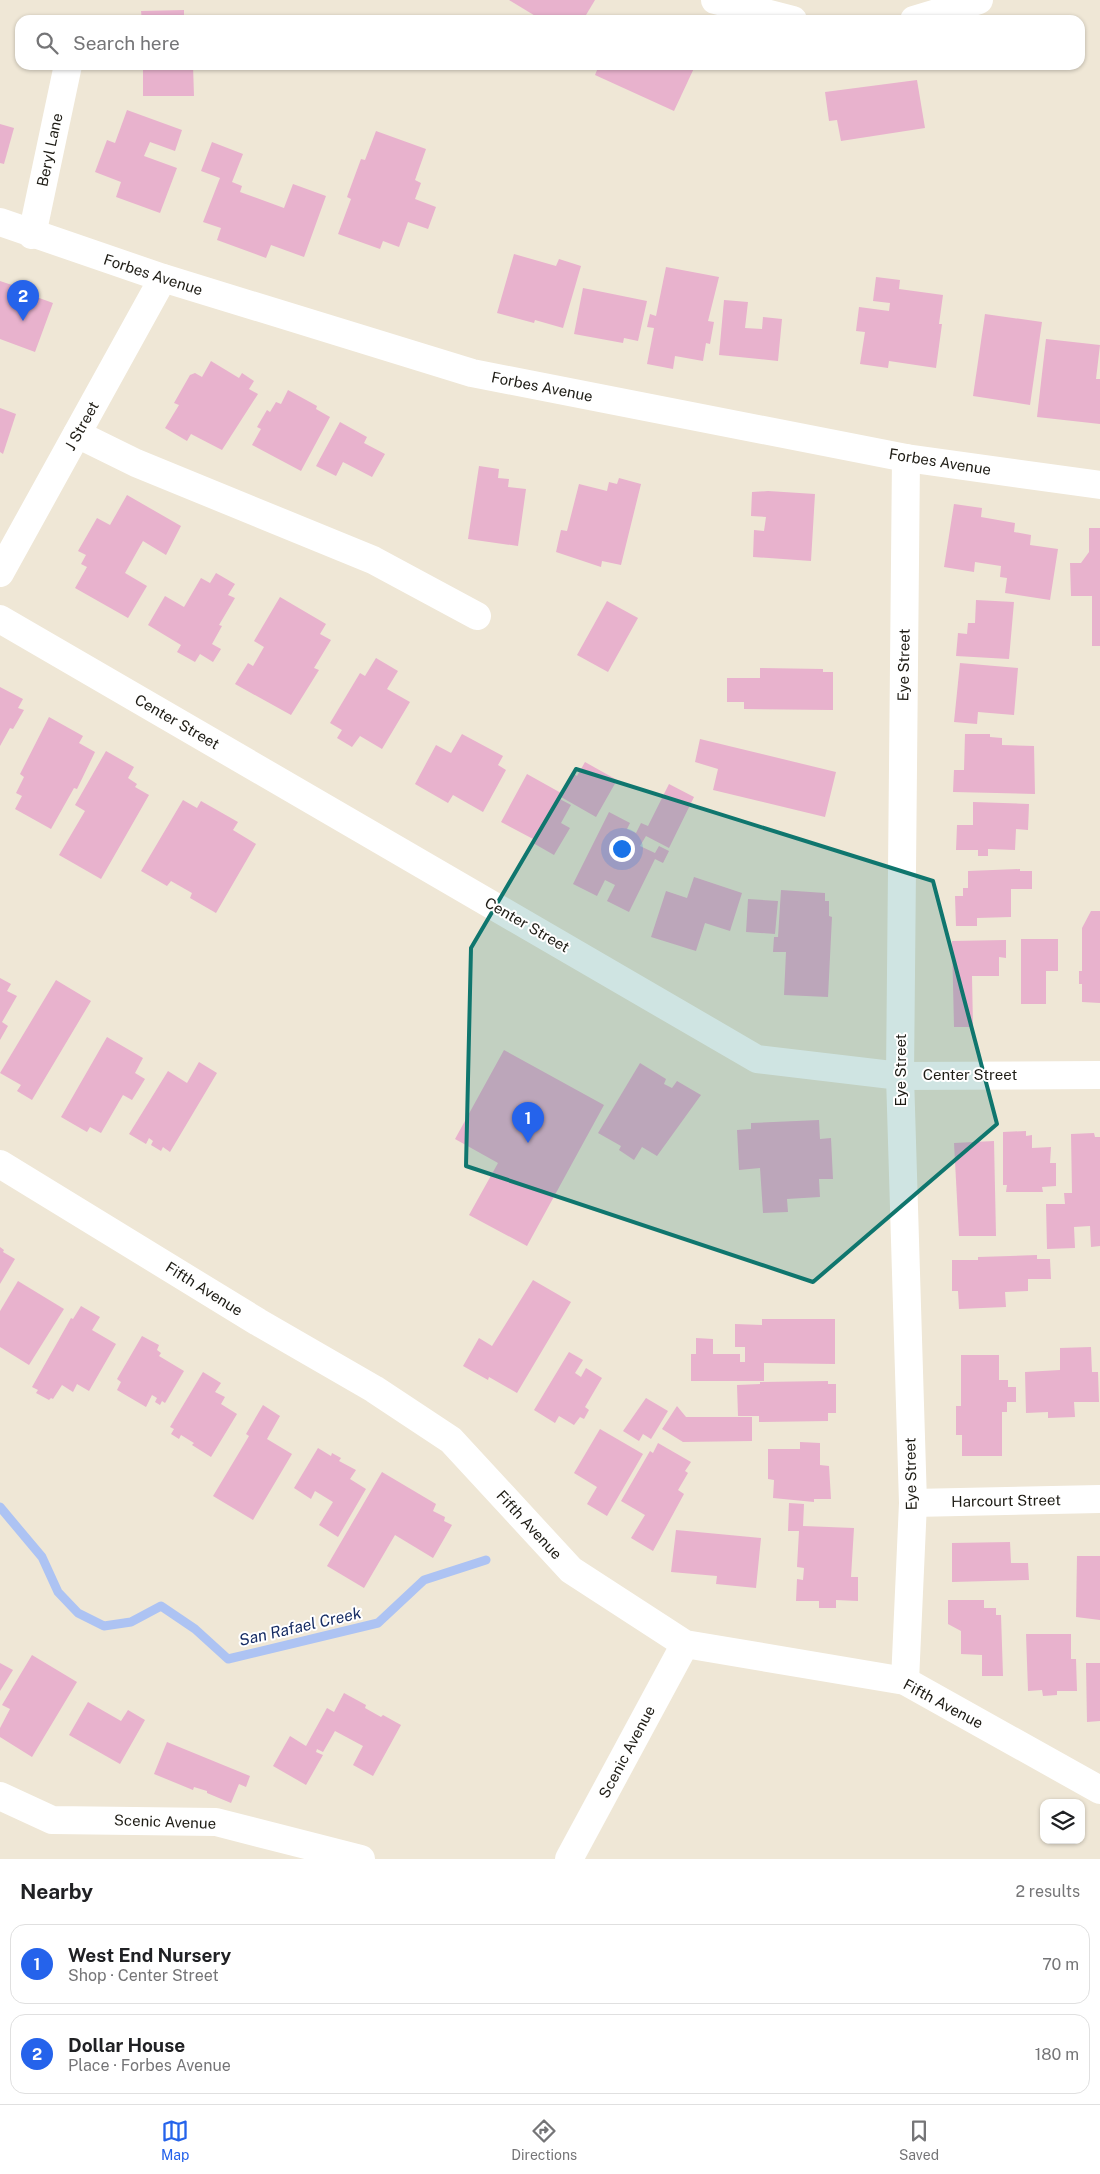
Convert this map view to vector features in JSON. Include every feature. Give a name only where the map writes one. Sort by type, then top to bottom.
[{"type":"street","points":[[715,0],[774,15]]},
{"type":"street","points":[[930,15],[979,0]]},
{"type":"street","name":"Beryl Lane","points":[[32,235],[67,70]]},
{"type":"street","name":"Forbes Avenue","points":[[0,222],[32,235],[163,278],[472,374],[906,458],[1100,485]]},
{"type":"street","name":"J Street","points":[[0,573],[163,278]]},
{"type":"street","points":[[77,434],[136,464],[373,560],[477,616]]},
{"type":"street","name":"Eye Street","points":[[905,1681],[913,1503],[900,1076],[906,458]]},
{"type":"street","name":"Center Street","points":[[0,619],[757,1059],[900,1076],[1100,1075]]},
{"type":"street","name":"Fifth Avenue","points":[[0,1164],[258,1322],[374,1388],[451,1440],[571,1570],[685,1644],[905,1681],[1100,1790]]},
{"type":"street","name":"Harcourt Street","points":[[913,1503],[1100,1499]]},
{"type":"street","name":"Scenic Avenue","points":[[569,1859],[685,1644]]},
{"type":"street","name":"Scenic Avenue","points":[[0,1796],[52,1820],[216,1822],[361,1859]]},
{"type":"highlighted area","points":[[576,769],[933,881],[997,1124],[813,1282],[466,1166],[471,948]]},
{"type":"building","points":[[509,0],[595,0],[586,15],[534,15]]},
{"type":"building","points":[[184,10],[184,15],[141,15],[141,11]]},
{"type":"building","points":[[143,70],[193,70],[194,96],[143,96]]},
{"type":"building","points":[[597,70],[693,70],[674,111],[595,75]]},
{"type":"building","points":[[917,80],[925,128],[841,141],[837,120],[829,121],[825,92]]},
{"type":"building","points":[[127,110],[182,130],[175,151],[150,142],[144,156],[177,168],[160,213],[116,197],[121,182],[95,172],[107,140],[115,143]]},
{"type":"building","points":[[0,124],[14,128],[4,164],[0,163]]},
{"type":"building","points":[[376,131],[426,149],[415,180],[421,183],[415,199],[436,207],[428,229],[408,222],[399,247],[383,241],[380,249],[338,234],[351,199],[347,197],[361,159],[365,160]]},
{"type":"building","points":[[212,142],[243,154],[232,182],[242,186],[240,192],[284,208],[293,184],[326,196],[304,257],[271,245],[266,258],[217,240],[221,228],[203,222],[220,178],[201,171]]},
{"type":"building","points":[[514,254],[556,266],[559,259],[581,266],[563,328],[535,320],[534,323],[497,313]]},
{"type":"building","points":[[666,267],[719,277],[708,321],[714,322],[710,344],[706,343],[703,361],[675,356],[673,369],[647,364],[654,328],[647,327],[650,314],[656,316]]},
{"type":"building","points":[[876,277],[900,280],[899,289],[943,295],[939,324],[942,324],[936,368],[889,361],[888,368],[860,364],[865,332],[856,331],[859,307],[889,311],[890,303],[873,301]]},
{"type":"building","points":[[0,281],[21,288],[20,291],[53,303],[35,352],[0,339]]},
{"type":"building","points":[[583,288],[647,301],[638,341],[624,338],[623,343],[574,334]]},
{"type":"building","points":[[724,300],[748,302],[745,328],[762,329],[763,317],[782,319],[778,361],[719,355]]},
{"type":"building","points":[[985,314],[1042,322],[1030,405],[973,396]]},
{"type":"building","points":[[1046,339],[1100,345],[1096,379],[1100,379],[1100,424],[1037,417]]},
{"type":"building","points":[[211,361],[239,378],[242,373],[254,381],[249,389],[258,394],[222,450],[191,434],[187,441],[165,428],[179,405],[174,403],[190,375],[195,373],[202,377]]},
{"type":"building","points":[[288,390],[317,406],[316,409],[330,417],[301,471],[252,445],[261,429],[257,427],[267,410],[270,412],[276,402],[281,404]]},
{"type":"building","points":[[0,408],[16,414],[3,454],[0,452]]},
{"type":"building","points":[[340,422],[367,437],[364,443],[385,454],[372,477],[343,462],[336,476],[316,466]]},
{"type":"building","points":[[479,466],[499,469],[498,478],[509,479],[508,487],[526,489],[518,546],[468,539]]},
{"type":"building","points":[[619,478],[641,484],[621,565],[602,561],[601,567],[556,552],[561,530],[567,531],[579,484],[607,491],[609,482],[617,484]]},
{"type":"building","points":[[768,491],[815,494],[811,561],[753,557],[754,530],[764,531],[766,517],[751,516],[752,492]]},
{"type":"building","points":[[127,495],[181,526],[166,555],[143,541],[125,573],[147,586],[128,618],[75,588],[87,567],[81,564],[86,555],[78,551],[97,518],[110,525]]},
{"type":"building","points":[[954,504],[982,508],[981,517],[1015,523],[1014,532],[1031,535],[1030,545],[1058,549],[1050,600],[1005,593],[1007,578],[1000,577],[1001,566],[975,562],[974,572],[944,567]]},
{"type":"building","points":[[1089,528],[1100,528],[1100,646],[1092,646],[1092,596],[1071,596],[1070,563],[1081,563],[1089,552]]},
{"type":"building","points":[[216,573],[235,584],[228,595],[235,598],[219,625],[222,626],[212,644],[221,649],[213,662],[200,654],[195,662],[177,652],[181,645],[148,625],[165,596],[184,607],[201,578],[210,583]]},
{"type":"building","points":[[280,597],[326,624],[320,634],[331,640],[314,668],[319,670],[291,715],[235,684],[248,663],[253,666],[264,647],[254,641]]},
{"type":"building","points":[[976,600],[1014,602],[1009,659],[956,656],[958,633],[967,634],[968,623],[975,623]]},
{"type":"building","points":[[607,601],[638,618],[608,672],[577,655]]},
{"type":"building","points":[[376,658],[398,671],[387,689],[410,702],[382,749],[360,736],[352,747],[337,738],[342,730],[330,723],[360,673],[365,676]]},
{"type":"building","points":[[960,663],[1018,668],[1014,715],[978,712],[977,724],[954,722]]},
{"type":"building","points":[[760,668],[823,669],[823,672],[833,672],[833,710],[744,709],[744,702],[727,702],[727,678],[760,678]]},
{"type":"building","points":[[0,687],[23,699],[18,708],[24,710],[13,729],[10,728],[0,746]]},
{"type":"building","points":[[49,717],[83,736],[79,743],[95,752],[77,789],[74,788],[51,829],[15,809],[22,796],[16,793],[24,777],[20,774]]},
{"type":"building","points":[[462,734],[503,756],[498,765],[506,770],[483,812],[453,795],[448,803],[415,784],[436,745],[451,753]]},
{"type":"building","points":[[965,734],[990,734],[990,737],[1002,738],[1002,745],[1034,746],[1035,794],[953,792],[954,770],[964,770]]},
{"type":"building","points":[[700,739],[836,772],[825,817],[713,790],[718,769],[695,762]]},
{"type":"building","points":[[106,751],[134,767],[128,778],[137,784],[135,787],[149,795],[101,879],[59,855],[85,811],[75,805]]},
{"type":"building","points":[[585,762],[617,780],[596,817],[561,797],[574,774],[577,776]]},
{"type":"building","points":[[527,774],[561,793],[558,798],[571,805],[561,823],[570,828],[554,855],[533,843],[535,840],[501,822]]},
{"type":"building","points":[[669,784],[694,797],[669,848],[646,836],[640,846],[655,853],[659,846],[669,851],[663,863],[655,859],[629,912],[607,901],[615,885],[605,880],[597,896],[573,884],[609,812],[630,823],[627,829],[636,833],[641,823],[648,826]]},
{"type":"building","points":[[183,800],[197,808],[201,801],[238,822],[233,830],[256,844],[216,913],[190,898],[192,893],[171,881],[167,886],[141,871]]},
{"type":"building","points":[[973,802],[1029,804],[1028,830],[1016,829],[1015,850],[988,849],[988,856],[978,856],[978,850],[956,850],[957,825],[973,825]]},
{"type":"building","points":[[1020,869],[1020,871],[1032,871],[1032,889],[1011,889],[1011,917],[977,918],[977,926],[956,926],[955,896],[963,896],[963,888],[968,888],[968,871]]},
{"type":"building","points":[[694,877],[742,893],[730,931],[705,923],[696,951],[651,937],[666,891],[687,898]]},
{"type":"building","points":[[781,890],[825,893],[825,901],[829,901],[829,916],[832,917],[828,997],[784,995],[786,952],[773,952],[774,937],[778,937]]},
{"type":"building","points":[[748,899],[778,901],[775,934],[746,932]]},
{"type":"building","points":[[1091,911],[1100,911],[1100,1003],[1082,1002],[1082,984],[1079,984],[1079,971],[1082,971],[1082,928]]},
{"type":"building","points":[[1021,939],[1058,939],[1058,971],[1046,971],[1046,1004],[1021,1004]]},
{"type":"building","points":[[1006,940],[1006,958],[999,957],[999,976],[972,976],[973,1027],[954,1027],[952,941]]},
{"type":"building","points":[[0,978],[11,984],[7,991],[17,996],[2,1022],[8,1026],[0,1040]]},
{"type":"building","points":[[56,980],[91,1001],[32,1100],[17,1091],[21,1085],[0,1073]]},
{"type":"building","points":[[107,1037],[143,1058],[135,1073],[145,1079],[132,1100],[123,1095],[101,1133],[90,1127],[87,1132],[61,1117]]},
{"type":"building","points":[[504,1050],[604,1105],[527,1246],[469,1215],[498,1163],[455,1139]]},
{"type":"building","points":[[199,1062],[217,1073],[170,1152],[163,1147],[161,1151],[151,1145],[153,1141],[149,1138],[146,1144],[129,1134],[168,1071],[187,1083]]},
{"type":"building","points":[[640,1063],[666,1079],[664,1084],[672,1088],[677,1081],[701,1095],[657,1156],[642,1147],[634,1160],[619,1150],[621,1146],[598,1133]]},
{"type":"building","points":[[819,1120],[820,1139],[831,1138],[833,1179],[819,1179],[820,1197],[787,1199],[788,1212],[763,1213],[760,1168],[739,1170],[737,1130],[751,1129],[751,1123]]},
{"type":"building","points":[[1026,1131],[1026,1136],[1032,1135],[1032,1148],[1051,1147],[1050,1163],[1056,1163],[1056,1186],[1042,1187],[1043,1192],[1006,1192],[1007,1185],[1003,1185],[1003,1132]]},
{"type":"building","points":[[1094,1133],[1095,1137],[1100,1137],[1100,1246],[1091,1247],[1090,1226],[1074,1227],[1075,1248],[1047,1249],[1046,1204],[1065,1204],[1064,1193],[1072,1193],[1071,1134]]},
{"type":"building","points":[[994,1141],[996,1236],[959,1236],[954,1143]]},
{"type":"building","points":[[0,1247],[4,1250],[3,1252],[15,1259],[0,1284]]},
{"type":"building","points":[[1037,1255],[1037,1259],[1050,1259],[1051,1279],[1028,1279],[1028,1291],[1005,1292],[1006,1307],[959,1309],[958,1291],[952,1291],[952,1260],[978,1260],[978,1257]]},
{"type":"building","points":[[533,1280],[571,1302],[517,1393],[489,1377],[488,1380],[463,1366],[479,1338],[492,1346]]},
{"type":"building","points":[[18,1281],[64,1309],[29,1365],[0,1347],[0,1311]]},
{"type":"building","points":[[81,1306],[100,1317],[92,1330],[116,1344],[89,1391],[77,1384],[73,1392],[62,1385],[53,1399],[49,1400],[36,1393],[38,1390],[32,1387],[71,1318],[73,1319]]},
{"type":"building","points":[[762,1319],[835,1319],[835,1364],[764,1363],[764,1381],[691,1381],[691,1354],[696,1354],[696,1338],[713,1339],[713,1354],[740,1354],[740,1362],[745,1362],[745,1347],[735,1347],[735,1324],[762,1325]]},
{"type":"building","points":[[142,1336],[159,1345],[157,1350],[161,1353],[159,1356],[184,1371],[165,1403],[162,1401],[160,1405],[155,1402],[157,1398],[152,1395],[146,1407],[117,1390],[121,1382],[117,1379]]},
{"type":"building","points":[[1091,1347],[1092,1372],[1098,1372],[1099,1402],[1074,1402],[1075,1417],[1048,1418],[1048,1412],[1026,1413],[1025,1372],[1060,1370],[1060,1348]]},
{"type":"building","points":[[569,1352],[583,1360],[575,1373],[581,1377],[586,1368],[602,1378],[585,1407],[589,1410],[584,1419],[580,1417],[574,1425],[559,1416],[555,1423],[534,1410]]},
{"type":"building","points":[[961,1355],[999,1355],[999,1380],[1008,1380],[1008,1387],[1016,1387],[1016,1402],[1007,1402],[1007,1412],[1002,1412],[1002,1456],[962,1456],[962,1435],[956,1435],[956,1406],[961,1406]]},
{"type":"building","points":[[203,1372],[221,1383],[215,1392],[225,1397],[221,1404],[237,1414],[211,1457],[192,1445],[194,1443],[181,1435],[179,1439],[171,1434],[174,1429],[170,1427]]},
{"type":"building","points":[[828,1381],[828,1384],[836,1384],[836,1413],[828,1413],[828,1421],[759,1422],[759,1416],[738,1416],[737,1385],[760,1384],[760,1382]]},
{"type":"building","points":[[646,1398],[668,1411],[651,1439],[643,1434],[639,1441],[623,1431]]},
{"type":"building","points":[[263,1405],[280,1416],[267,1439],[292,1454],[253,1520],[213,1496],[249,1436],[246,1434]]},
{"type":"building","points":[[677,1406],[686,1417],[752,1417],[752,1441],[683,1442],[662,1429]]},
{"type":"building","points":[[600,1429],[643,1454],[607,1516],[587,1504],[597,1487],[574,1473]]},
{"type":"building","points":[[800,1442],[820,1443],[820,1465],[829,1466],[831,1499],[814,1499],[814,1502],[773,1498],[774,1480],[768,1479],[768,1449],[800,1449]]},
{"type":"building","points":[[658,1443],[691,1462],[685,1471],[688,1473],[678,1490],[684,1494],[653,1551],[631,1538],[645,1515],[621,1501],[650,1451],[653,1453]]},
{"type":"building","points":[[318,1448],[331,1456],[332,1453],[341,1458],[339,1461],[356,1470],[350,1479],[366,1489],[338,1537],[319,1525],[333,1502],[315,1491],[311,1499],[294,1488]]},
{"type":"building","points":[[382,1472],[436,1504],[433,1511],[445,1517],[444,1521],[452,1525],[433,1558],[395,1535],[364,1588],[327,1566]]},
{"type":"building","points":[[789,1503],[804,1504],[803,1526],[854,1528],[851,1577],[858,1577],[858,1601],[836,1600],[836,1608],[819,1608],[819,1601],[796,1601],[797,1579],[803,1580],[804,1568],[797,1567],[799,1531],[788,1531]]},
{"type":"building","points":[[676,1530],[761,1538],[756,1588],[716,1584],[717,1576],[671,1572]]},
{"type":"building","points":[[1010,1542],[1011,1563],[1028,1563],[1029,1580],[952,1582],[952,1543]]},
{"type":"building","points":[[1077,1556],[1100,1556],[1100,1620],[1076,1617]]},
{"type":"building","points":[[948,1600],[984,1600],[984,1608],[996,1608],[996,1615],[1001,1615],[1003,1676],[982,1676],[982,1655],[961,1654],[961,1631],[948,1624]]},
{"type":"building","points":[[1026,1634],[1071,1634],[1071,1659],[1076,1659],[1077,1691],[1057,1691],[1057,1695],[1043,1696],[1042,1690],[1028,1691]]},
{"type":"building","points":[[32,1655],[77,1682],[32,1757],[0,1737],[0,1728],[10,1709],[2,1705]]},
{"type":"building","points":[[0,1663],[13,1670],[0,1691]]},
{"type":"building","points":[[1086,1663],[1100,1663],[1100,1721],[1087,1722]]},
{"type":"building","points":[[344,1693],[366,1705],[365,1708],[381,1717],[383,1715],[401,1725],[373,1776],[353,1765],[363,1746],[335,1731],[323,1752],[317,1749],[316,1752],[323,1755],[306,1785],[273,1766],[290,1736],[306,1746],[327,1708],[334,1712]]},
{"type":"building","points":[[88,1702],[121,1721],[128,1710],[145,1720],[120,1764],[69,1735]]},
{"type":"building","points":[[167,1742],[250,1776],[246,1787],[239,1784],[231,1803],[207,1793],[207,1791],[194,1787],[193,1790],[154,1774]]},
{"type":"waterway","name":"San Rafael Creek","points":[[0,1507],[42,1557],[58,1592],[78,1613],[104,1626],[131,1622],[161,1606],[195,1629],[228,1659],[378,1623],[424,1580],[486,1560]]},
{"type":"place","name":"Dollar House","points":[[23,321]]},
{"type":"place","name":"West End Nursery","points":[[528,1143]]}]
